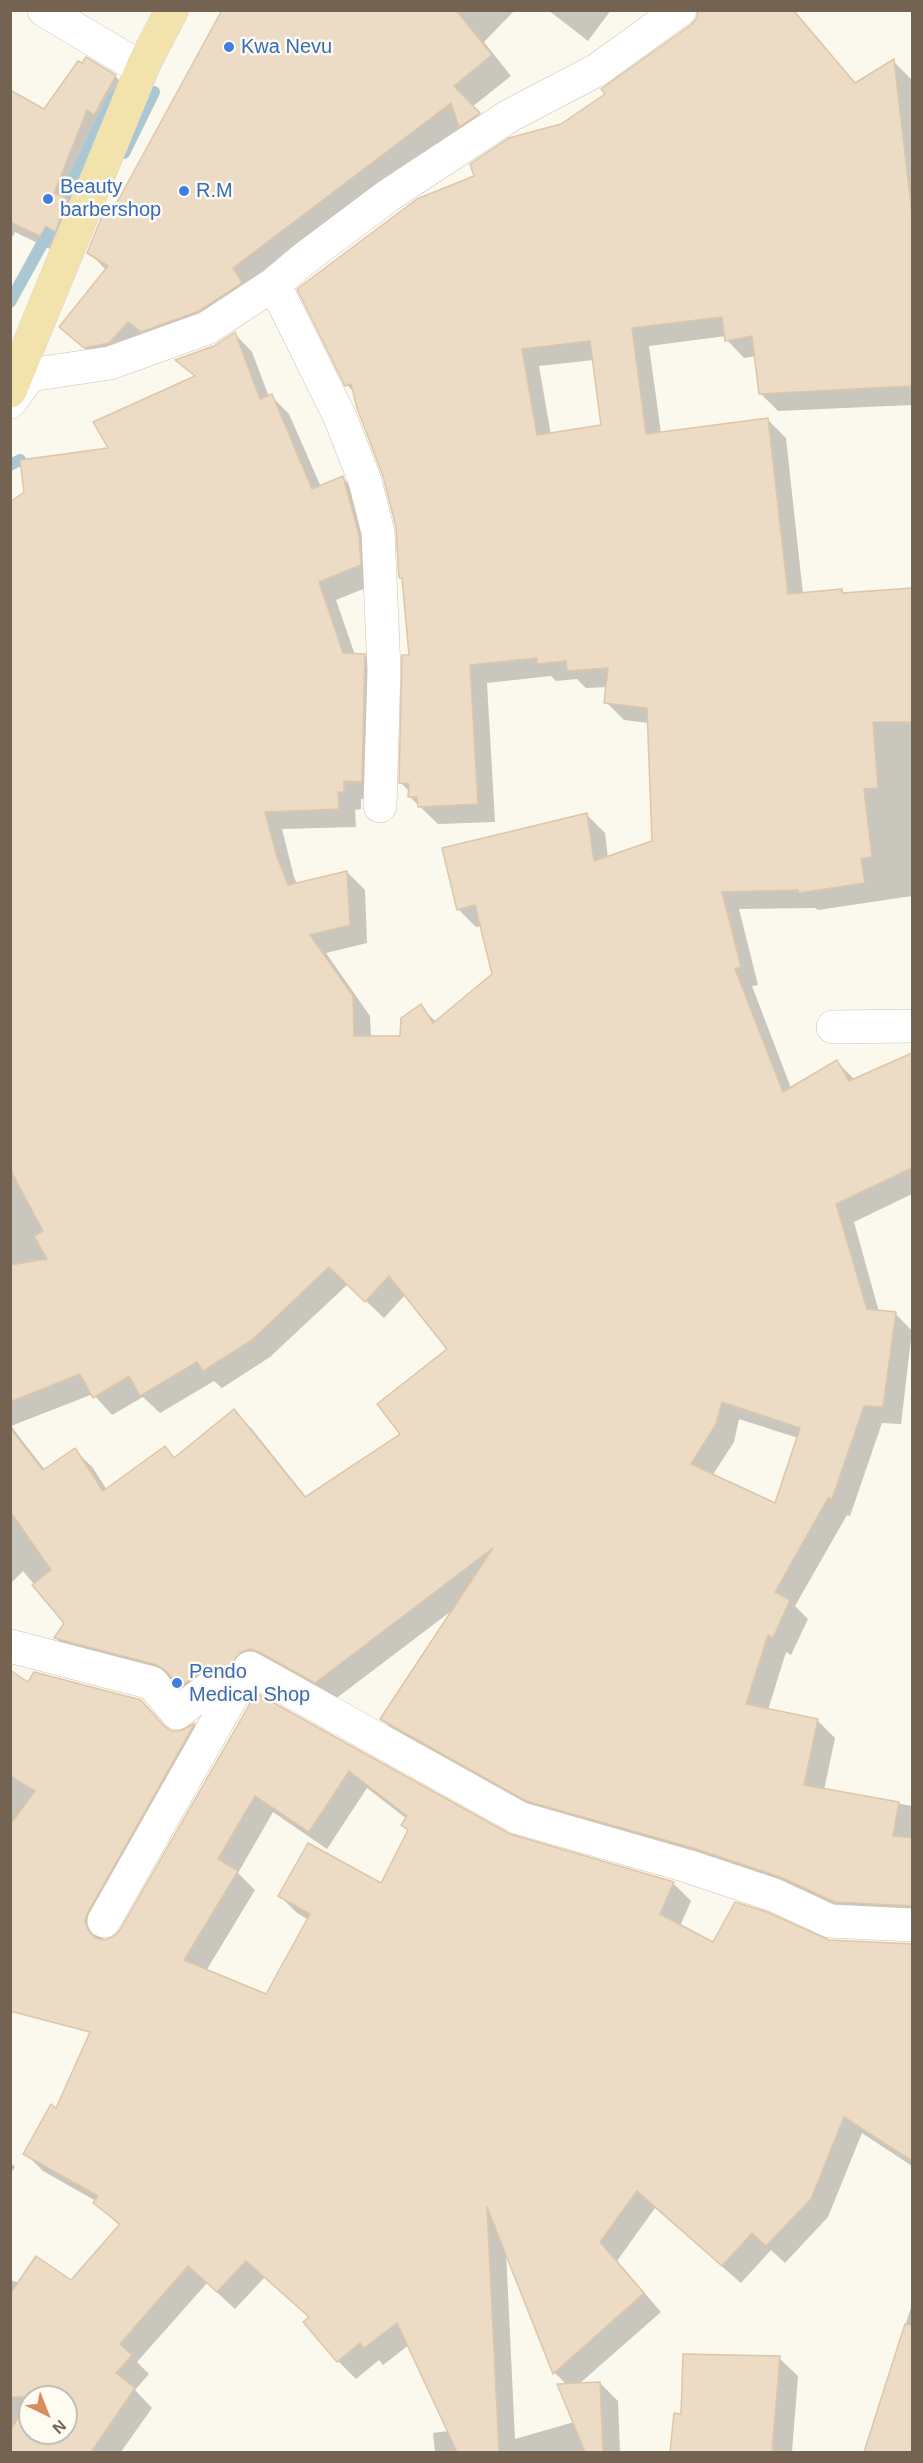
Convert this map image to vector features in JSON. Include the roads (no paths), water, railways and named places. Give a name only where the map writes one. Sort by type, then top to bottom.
[{"type":"main road","points":[[10,391],[144,64],[172,10]]},
{"type":"street","points":[[44,10],[131,62],[144,64]]},
{"type":"street","points":[[10,402],[30,375],[110,363],[207,328],[274,284],[389,195],[509,116],[597,70],[680,10]]},
{"type":"street","points":[[274,284],[340,417],[365,481],[378,532],[384,670],[380,806]]},
{"type":"street","points":[[833,1027],[912,1026]]},
{"type":"street","points":[[10,1646],[152,1683],[177,1713],[215,1684],[234,1692]]},
{"type":"street","points":[[104,1921],[234,1692],[250,1668],[519,1818],[687,1866],[774,1895],[830,1921],[912,1925]]},
{"type":"waterway","points":[[124,153],[154,92]]},
{"type":"waterway","points":[[10,302],[48,233],[113,98]]},
{"type":"waterway","points":[[10,465],[20,460]]},
{"type":"place","name":"Kwa Nevu","points":[[229,47]]},
{"type":"place","name":"R.M","points":[[184,191]]},
{"type":"place","name":"Beauty barbershop","points":[[48,199]]},
{"type":"place","name":"Pendo Medical Shop","points":[[177,1683]]}]
